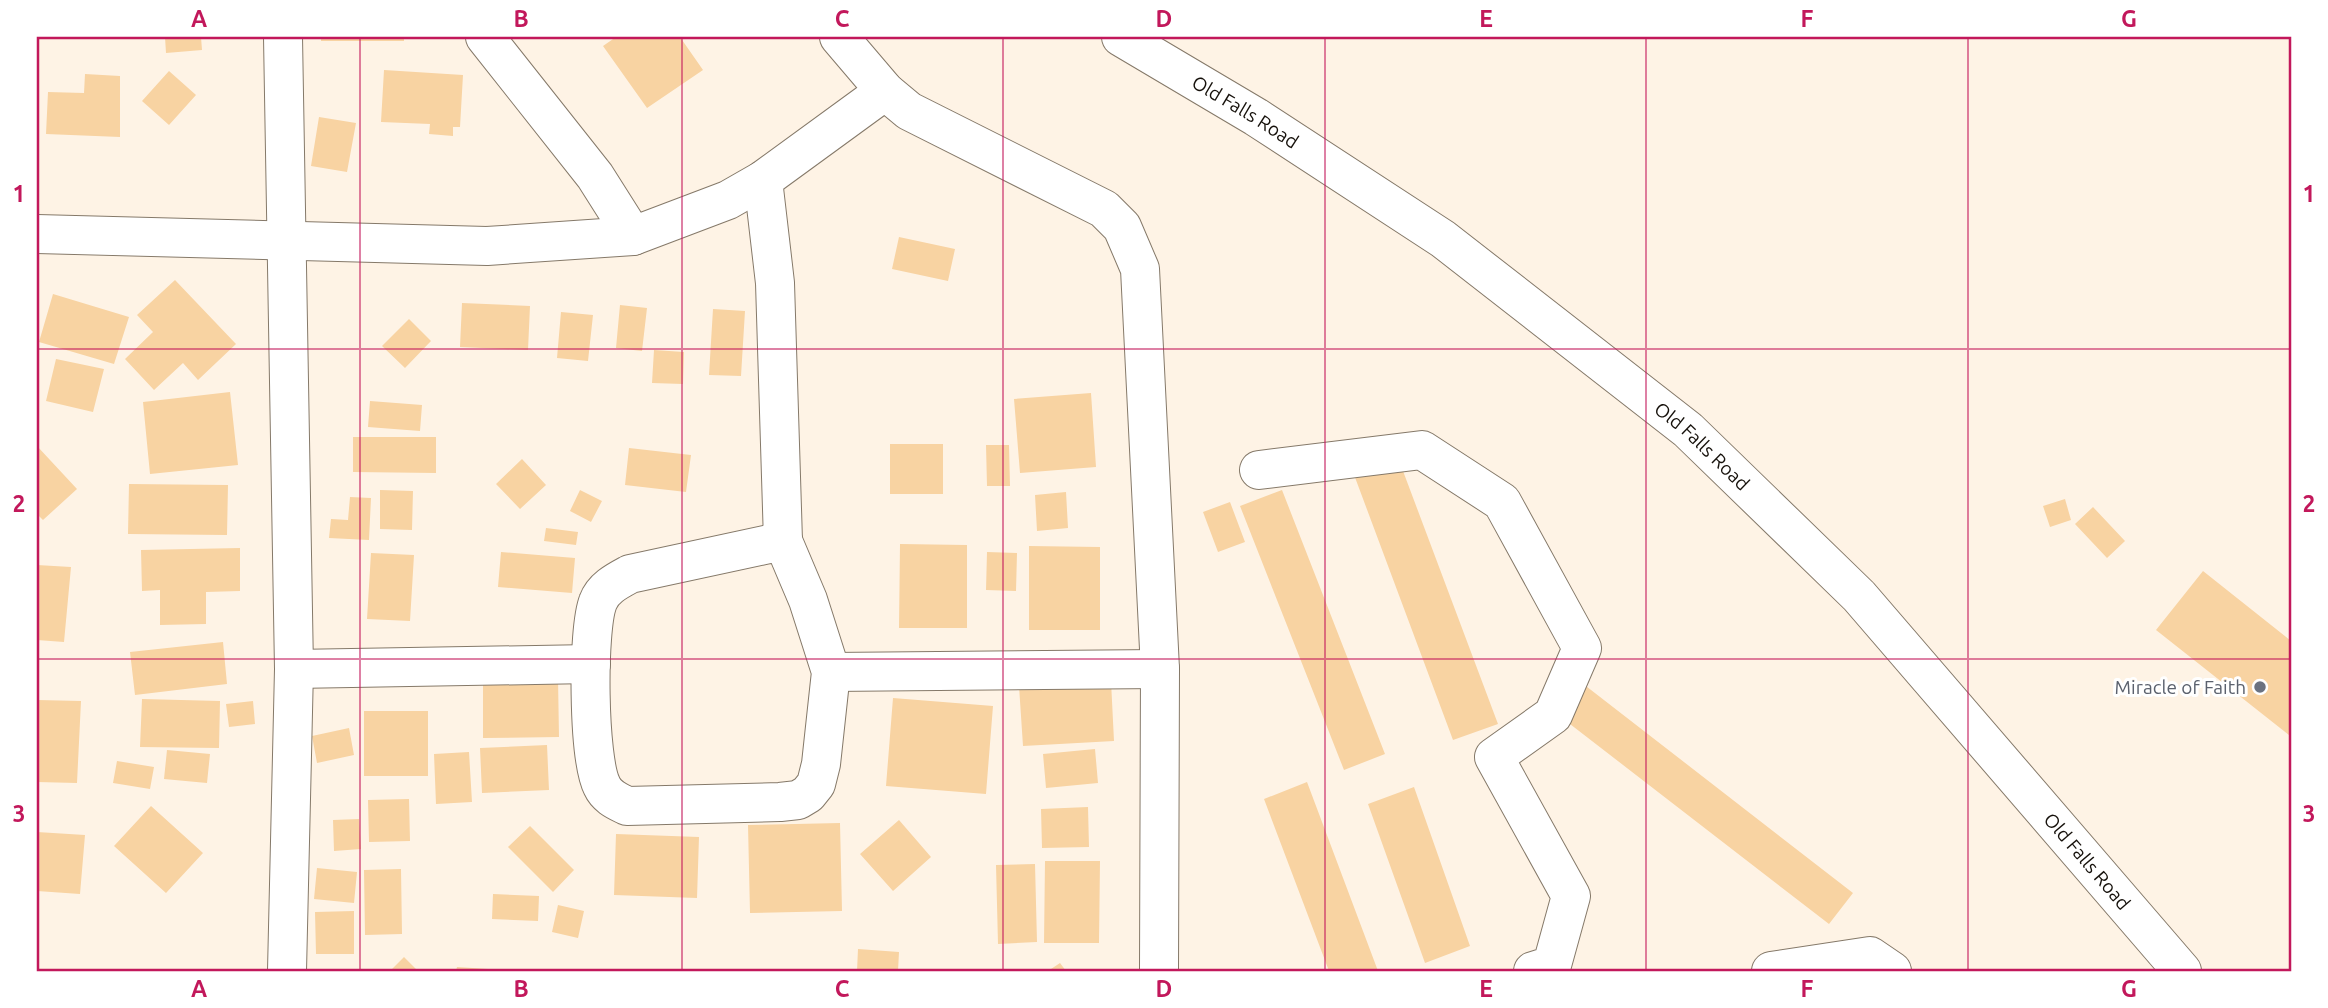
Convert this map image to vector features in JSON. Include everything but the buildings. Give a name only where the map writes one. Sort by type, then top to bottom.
[{"type":"street","points":[[283,37],[294,669],[286,971]]},
{"type":"street","points":[[485,37],[595,176],[633,236]]},
{"type":"street","points":[[839,37],[885,91],[909,111],[1104,209],[1122,227],[1140,269],[1160,669],[1159,971]]},
{"type":"street","name":"Old Falls Road","points":[[1121,37],[1256,117],[1443,239],[1688,430],[1859,596],[2182,971]]},
{"type":"street","points":[[37,234],[487,246],[633,236],[693,216],[763,180],[885,91]]},
{"type":"street","points":[[763,180],[775,283],[783,541],[808,600],[831,672],[821,764],[816,784],[808,794],[798,800],[627,806],[611,798],[601,786],[595,763],[591,664],[598,599],[610,585],[629,574],[783,541]]},
{"type":"street","points":[[1259,470],[1422,450],[1502,502],[1582,648],[1553,715],[1494,758],[1571,896],[1548,969]]},
{"type":"street","points":[[294,669],[591,664]]},
{"type":"street","points":[[831,672],[1160,669]]},
{"type":"street","points":[[1771,971],[1870,956],[1892,971]]},
{"type":"place","name":"Miracle of Faith","points":[[2260,687]]}]
